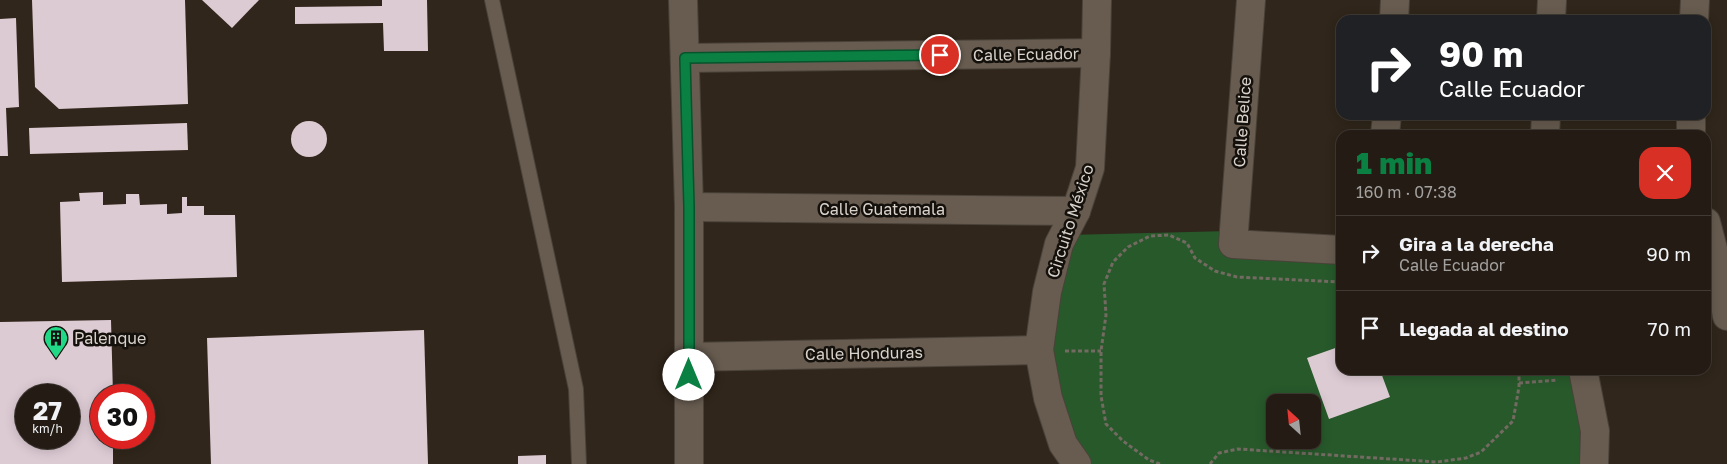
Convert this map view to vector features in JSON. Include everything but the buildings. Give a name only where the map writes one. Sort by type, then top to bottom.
[{"type":"street","points":[[683,0],[689,207],[689,464]]},
{"type":"street","name":"Circuito México","points":[[1077,464],[1064,444],[1048,398],[1039,350],[1047,292],[1059,244],[1076,211],[1090,168],[1097,0]]},
{"type":"street","name":"Calle Belice","points":[[1251,0],[1233,244],[1336,250]]},
{"type":"street","points":[[1394,15],[1395,0]]},
{"type":"street","points":[[1551,15],[1552,0]]},
{"type":"street","points":[[1694,15],[1695,0]]},
{"type":"street","name":"Calle Ecuador","points":[[685,58],[1096,53]]},
{"type":"street","name":"Calle Guatemala","points":[[689,207],[1076,211]]},
{"type":"street","points":[[1711,237],[1723,272],[1727,316]]},
{"type":"street","name":"Calle Honduras","points":[[688,357],[1039,350]]},
{"type":"street","points":[[1584,375],[1595,431],[1594,464]]},
{"type":"lane","points":[[492,0],[576,389],[578,464]]},
{"type":"path","points":[[1160,464],[1149,460],[1123,442],[1106,424],[1101,396],[1101,351],[1106,315],[1104,284],[1113,262],[1128,247],[1150,236],[1170,235],[1187,243],[1195,258],[1214,271],[1237,277],[1336,282]]},
{"type":"path","points":[[1039,350],[1101,351]]},
{"type":"path","points":[[1210,464],[1219,454],[1238,449],[1437,462],[1466,458],[1481,452],[1514,421],[1519,375]]},
{"type":"path","points":[[1519,383],[1577,375]]},
{"type":"green space","points":[[1230,231],[1336,252],[1336,375],[1587,375],[1590,464],[1080,464],[1050,396],[1053,286],[1067,235]]},
{"type":"place","name":"Palenque","points":[[56,359]]},
{"type":"route","points":[[689,375],[689,207],[685,58],[940,55]]}]
